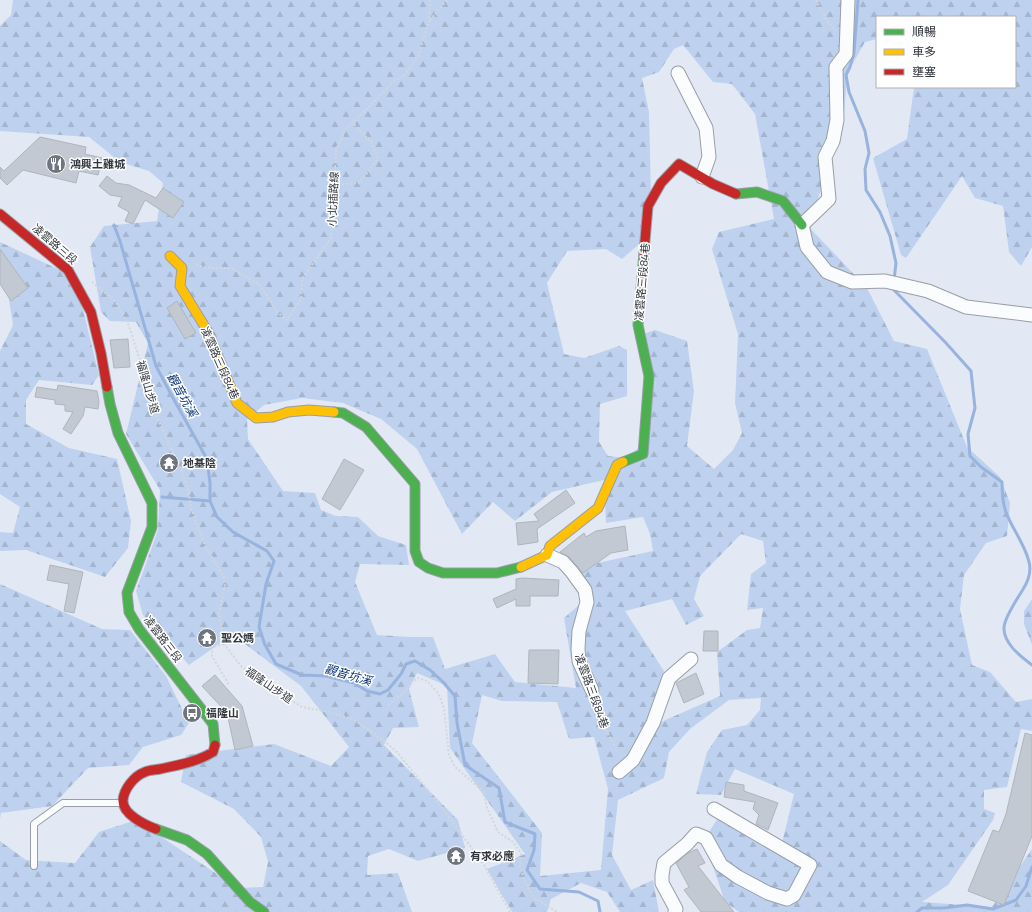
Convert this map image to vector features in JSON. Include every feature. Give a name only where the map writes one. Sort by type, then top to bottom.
[{"type":"street","points":[[848,0],[846,54],[836,67],[837,120],[833,141],[825,157],[830,199],[802,225],[806,246],[827,272],[852,282],[887,281],[928,291],[966,307],[1032,315]]},
{"type":"street","points":[[678,73],[706,128],[709,157],[702,177]]},
{"type":"street","name":"凌雲路三段84巷","points":[[170,256],[182,268],[180,286],[208,332],[237,403],[256,418],[272,417],[288,412],[308,410],[343,413],[366,427],[415,484],[415,551],[419,562],[428,568],[443,573],[497,573],[519,568],[547,555],[550,546],[598,508],[617,465],[643,454],[649,376],[638,325],[648,206],[656,190],[667,174],[679,164],[713,184],[736,194],[757,192],[783,201],[802,225]]},
{"type":"street","name":"凌雲路三段","points":[[0,214],[68,270],[91,312],[101,353],[110,404],[118,433],[152,503],[152,527],[127,593],[129,612],[139,629],[213,724],[216,743],[214,752],[195,761],[144,772],[134,779],[124,792],[123,803]]},
{"type":"street","name":"凌雲路三段84巷","points":[[547,555],[563,562],[585,590],[587,602],[579,631],[578,649],[580,661],[592,690]]},
{"type":"street","points":[[619,772],[633,760],[653,723],[669,678],[691,659]]},
{"type":"street","points":[[123,803],[125,808],[133,817],[149,826],[187,840],[207,854],[250,902],[264,912]]},
{"type":"street","points":[[675,912],[676,909],[662,883],[664,863],[687,844],[696,834],[706,838],[721,864],[738,877],[768,893],[788,899],[794,895],[810,865],[714,810]]},
{"type":"lane","points":[[34,866],[34,824],[63,803],[123,803]]},
{"type":"path","name":"小北插路線","points":[[210,268],[231,268],[260,285],[277,312],[287,320],[301,300],[302,278],[331,238],[336,150],[346,129],[385,91],[392,82],[403,77],[419,54],[429,21],[430,0]]},
{"type":"path","points":[[429,21],[446,0]]},
{"type":"path","points":[[816,0],[826,19],[840,36]]},
{"type":"path","points":[[334,185],[358,183],[378,158],[371,142],[353,123]]},
{"type":"path","name":"福隆山步道","points":[[106,294],[116,301],[129,326],[151,404],[188,489],[190,508],[205,546],[224,577],[225,585],[219,613],[224,644],[241,666],[266,685],[302,707],[329,712],[353,719],[382,739],[397,752],[443,809],[484,865],[510,912]]},
{"type":"path","points":[[224,644],[212,647],[212,656],[229,684]]},
{"type":"path","points":[[388,705],[418,678],[427,682],[438,693],[444,708],[449,756],[456,767],[483,791],[487,808],[498,832],[513,842],[521,853],[520,866],[525,882],[533,897],[557,912]]},
{"type":"path","name":"凌雲路三段84巷","points":[[592,690],[600,719],[616,748]]},
{"type":"green space","points":[[13,0],[1032,0],[1032,247],[1021,266],[1009,252],[1003,206],[975,198],[962,176],[906,258],[901,255],[873,158],[907,139],[914,88],[1016,88],[1016,16],[876,16],[876,39],[865,42],[848,72],[843,121],[809,227],[867,288],[894,341],[927,349],[967,447],[1000,477],[1010,503],[1007,536],[986,543],[964,575],[960,609],[972,665],[990,672],[1016,702],[1032,699],[1032,731],[1021,729],[1007,787],[984,790],[984,809],[995,813],[993,820],[948,885],[922,902],[992,907],[1032,849],[1032,912],[739,912],[725,902],[704,840],[723,810],[782,843],[794,794],[735,769],[721,795],[696,794],[707,752],[722,730],[747,725],[760,710],[761,698],[729,700],[690,729],[669,752],[664,778],[618,800],[612,855],[631,890],[653,880],[659,912],[620,912],[607,892],[581,883],[551,899],[547,912],[512,912],[487,869],[525,854],[450,748],[447,686],[417,673],[409,689],[419,727],[393,728],[384,745],[458,820],[465,848],[418,861],[389,849],[368,856],[367,875],[398,873],[412,912],[0,912],[0,841],[26,860],[75,863],[99,832],[136,820],[238,888],[263,887],[268,862],[261,837],[234,809],[181,782],[186,755],[274,744],[331,766],[349,747],[301,686],[245,644],[219,644],[189,665],[143,615],[136,591],[158,530],[160,490],[126,434],[148,343],[136,322],[110,321],[101,312],[90,247],[104,226],[157,221],[163,183],[149,171],[120,162],[89,137],[0,131],[0,26],[11,15]],"holes":[[[683,45],[713,82],[732,84],[755,114],[774,219],[719,232],[712,249],[738,334],[735,403],[742,433],[733,450],[714,469],[687,446],[694,391],[687,341],[655,330],[646,333],[640,447],[625,458],[608,456],[599,442],[600,404],[627,396],[627,350],[619,346],[584,358],[564,354],[547,283],[567,251],[606,249],[622,259],[644,240],[651,196],[649,112],[642,78],[659,72],[674,49]],[[302,398],[343,403],[381,419],[417,449],[462,534],[493,502],[515,521],[552,492],[604,480],[606,523],[643,517],[650,534],[653,551],[579,567],[586,599],[564,618],[576,688],[515,682],[495,654],[445,669],[433,637],[377,635],[355,582],[360,564],[409,565],[406,545],[378,536],[358,517],[336,516],[321,510],[315,493],[283,491],[248,439],[247,419],[264,405]],[[741,534],[763,541],[766,563],[751,574],[747,610],[763,608],[760,628],[747,630],[717,652],[720,696],[661,722],[655,696],[664,671],[625,611],[672,599],[686,625],[704,616],[694,599],[700,576]],[[482,695],[502,701],[557,702],[569,739],[594,737],[608,789],[601,870],[540,876],[542,833],[472,743]]]},
{"type":"green space","points":[[0,242],[75,277],[99,375],[92,385],[39,380],[26,400],[26,424],[69,448],[117,459],[131,521],[128,548],[105,577],[26,550],[0,551],[0,532],[13,533],[20,507],[0,494],[0,351],[13,325],[7,288],[0,278]]},
{"type":"green space","points":[[0,584],[102,629],[130,630],[166,676],[189,723],[181,735],[143,747],[129,765],[88,768],[52,806],[1,813],[0,819]]},
{"type":"green space","points":[[1032,599],[1032,645],[1024,624],[1024,611]]},
{"type":"building","name":"鴻興土雞城","points":[[40,137],[86,147],[85,154],[102,158],[98,175],[79,171],[76,183],[23,170],[7,185],[0,178],[0,167],[4,171]]},
{"type":"building","points":[[107,176],[116,183],[129,185],[156,198],[163,188],[184,202],[173,218],[145,200],[133,224],[125,221],[129,212],[118,206],[122,197],[110,195],[99,186]]},
{"type":"building","points":[[0,249],[28,288],[11,301],[0,284]]},
{"type":"building","points":[[177,301],[196,333],[185,339],[167,308]]},
{"type":"building","points":[[128,339],[130,367],[114,368],[110,340]]},
{"type":"building","points":[[58,385],[97,391],[99,401],[98,409],[85,407],[83,416],[71,434],[63,429],[73,412],[65,411],[65,405],[55,404],[55,400],[35,397],[37,387],[57,390]]},
{"type":"building","points":[[344,459],[364,470],[340,510],[322,499]]},
{"type":"building","points":[[566,490],[575,503],[537,529],[538,542],[518,545],[516,523],[539,521],[534,514]]},
{"type":"building","points":[[625,526],[628,550],[611,553],[583,573],[569,557],[560,552],[584,533],[586,537],[596,531]]},
{"type":"building","points":[[50,565],[83,572],[74,613],[64,611],[69,584],[47,580]]},
{"type":"building","points":[[516,579],[559,580],[558,596],[530,596],[530,606],[516,606],[516,599],[497,608],[493,599],[516,589]]},
{"type":"building","points":[[704,631],[718,631],[718,651],[703,651]]},
{"type":"building","points":[[529,650],[559,650],[558,684],[528,683]]},
{"type":"building","points":[[696,673],[704,694],[684,703],[676,683]]},
{"type":"building","points":[[215,675],[242,706],[253,746],[235,750],[227,713],[202,686]]},
{"type":"building","points":[[1025,733],[1032,735],[1032,836],[1004,905],[968,891],[993,830],[999,832],[1006,814]]},
{"type":"building","points":[[726,782],[744,785],[744,791],[778,803],[768,830],[756,824],[759,815],[753,809],[755,802],[724,797]]},
{"type":"building","points":[[697,849],[705,863],[698,866],[734,912],[701,912],[684,890],[689,887],[676,863],[688,853]]},
{"type":"waterway","points":[[858,0],[854,52],[846,75],[849,92],[865,131],[869,153],[865,169],[866,190],[880,212],[890,236],[896,263],[894,280]]},
{"type":"waterway","name":"觀音坑溪","points":[[114,225],[156,366],[207,459],[210,483],[210,501],[217,517],[233,532],[267,551],[274,561],[266,584],[259,627],[265,645],[276,664],[302,675],[326,676],[354,683],[367,691],[380,694],[388,690],[401,674],[406,664],[415,661],[430,670],[455,696],[457,723],[465,765],[499,788],[505,822],[535,834],[534,850],[527,870],[540,889],[579,892],[598,901],[600,912]]},
{"type":"waterway","points":[[893,287],[893,289],[971,371],[975,408],[968,434],[970,456],[981,467],[1002,482],[1002,497],[1005,508],[1025,549],[1030,566],[1028,581],[1007,618],[1004,633],[1013,649],[1032,665]]},
{"type":"waterway","points":[[162,497],[210,501]]},
{"type":"waterway","points":[[917,912],[922,908],[944,908],[967,905],[993,909],[1016,900],[1026,886],[1032,867]]},
{"type":"traffic: fast","points":[[736,194],[757,192],[783,201],[802,225]]},
{"type":"traffic: fast","points":[[623,462],[643,454],[649,376],[638,325],[644,252]]},
{"type":"traffic: fast","points":[[107,387],[118,433],[152,503],[152,527],[127,593],[129,612],[139,629],[213,724],[215,745]]},
{"type":"traffic: fast","points":[[334,412],[343,413],[366,427],[415,484],[415,551],[419,562],[428,568],[443,573],[497,573],[521,567]]},
{"type":"traffic: fast","points":[[156,829],[187,840],[207,854],[250,902],[264,912]]},
{"type":"traffic: slow","points":[[170,256],[182,268],[180,286],[208,332],[237,403],[256,418],[273,417],[288,412],[309,410],[334,412]]},
{"type":"traffic: slow","points":[[521,567],[547,555],[550,546],[598,508],[617,465],[623,462]]},
{"type":"traffic: jam","points":[[644,252],[648,206],[661,183],[679,164],[713,184],[736,194]]},
{"type":"traffic: jam","points":[[0,214],[68,270],[91,312],[101,353],[107,387]]},
{"type":"traffic: jam","points":[[156,829],[140,822],[126,810],[123,800],[130,783],[147,771],[187,763],[207,755],[213,752],[215,745]]},
{"type":"place","name":"鴻興土雞城","points":[[56,164]]},
{"type":"place","name":"地基陰","points":[[169,463]]},
{"type":"place","name":"聖公媽","points":[[207,638]]},
{"type":"place","name":"福隆山","points":[[192,713]]},
{"type":"place","name":"有求必應","points":[[456,856]]}]
